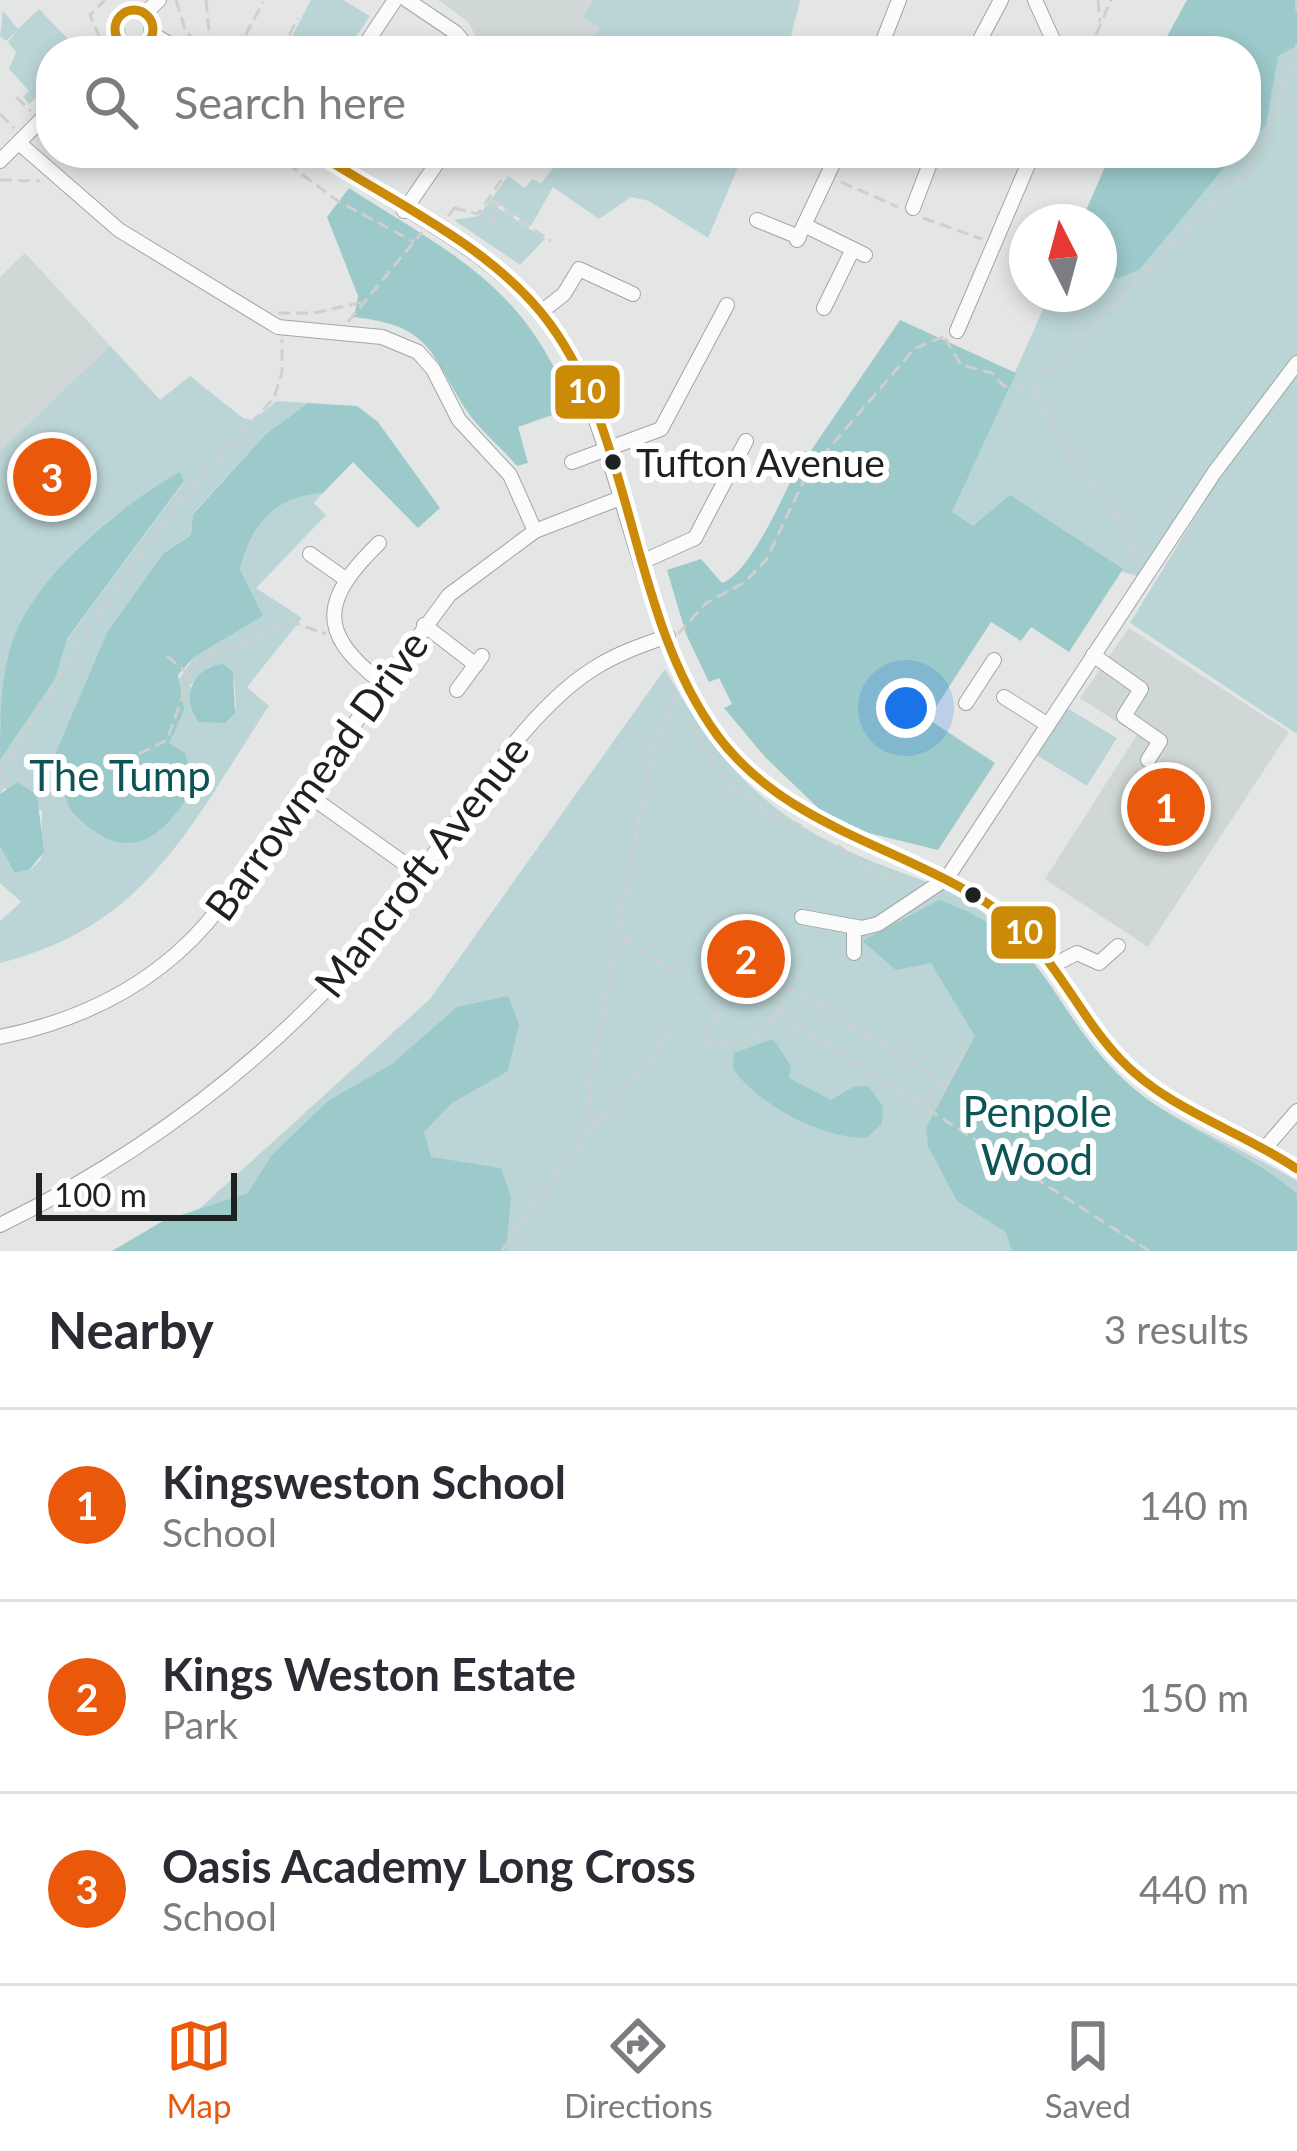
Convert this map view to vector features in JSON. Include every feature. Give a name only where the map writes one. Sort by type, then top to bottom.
[{"type":"street","points":[[105,0],[121,14],[145,13],[159,0]]},
{"type":"street","points":[[371,36],[395,0]]},
{"type":"street","points":[[407,0],[458,36]]},
{"type":"street","points":[[885,36],[899,0]]},
{"type":"street","points":[[982,36],[1000,0]]},
{"type":"street","points":[[1035,0],[1051,36]]},
{"type":"street","points":[[145,13],[156,36]]},
{"type":"street","points":[[113,36],[121,14]]},
{"type":"street","points":[[0,161],[36,125]]},
{"type":"street","points":[[21,141],[36,155]]},
{"type":"street","points":[[51,168],[119,230],[282,328],[395,340],[428,361],[459,420],[510,475],[535,531]]},
{"type":"street","points":[[339,168],[504,276],[541,312],[576,366],[676,664],[719,737],[777,796],[866,846],[947,878],[1018,925],[1052,966],[1092,1030],[1142,1080],[1266,1147],[1297,1169]]},
{"type":"street","points":[[404,211],[434,168]]},
{"type":"street","points":[[800,234],[832,168]]},
{"type":"street","points":[[912,198],[927,168]]},
{"type":"street","points":[[957,331],[1028,168]]},
{"type":"street","points":[[757,220],[859,252],[824,308]]},
{"type":"street","points":[[541,312],[563,294],[578,269],[633,293]]},
{"type":"street","points":[[572,462],[665,425],[726,316]]},
{"type":"street","points":[[802,917],[854,928],[878,924],[947,878],[1214,473],[1297,363]]},
{"type":"street","points":[[644,561],[694,538],[746,441]]},
{"type":"street","points":[[685,458],[727,477]]},
{"type":"street","name":"Barrowmead Drive","points":[[0,1037],[92,1010],[178,955],[220,907],[424,625],[466,579],[535,531],[623,497]]},
{"type":"street","points":[[380,543],[344,578],[336,607],[340,638],[350,657],[381,682]]},
{"type":"street","points":[[310,554],[344,578]]},
{"type":"street","points":[[424,625],[479,660],[457,690]]},
{"type":"street","name":"Mancroft Avenue","points":[[0,1225],[103,1172],[248,1066],[358,955],[554,698],[594,668],[668,637]]},
{"type":"street","points":[[1093,655],[1142,689],[1124,716],[1160,741],[1148,760]]},
{"type":"street","points":[[992,689],[994,660]]},
{"type":"street","points":[[992,689],[1045,723]]},
{"type":"street","points":[[966,703],[992,689]]},
{"type":"street","points":[[303,791],[422,876]]},
{"type":"street","points":[[854,928],[854,952]]},
{"type":"street","points":[[1052,966],[1077,953],[1099,963],[1118,946]]},
{"type":"street","points":[[1266,1147],[1297,1111]]},
{"type":"path","points":[[99,36],[90,15],[105,0]]},
{"type":"path","points":[[206,0],[208,36]]},
{"type":"path","points":[[1098,0],[1101,23]]},
{"type":"path","points":[[1095,36],[1111,0]]},
{"type":"path","points":[[1296,0],[1297,10]]},
{"type":"path","points":[[180,1],[191,36]]},
{"type":"path","points":[[245,36],[263,2]]},
{"type":"path","points":[[289,36],[298,18]]},
{"type":"path","points":[[1261,143],[1273,122],[1297,44]]},
{"type":"path","points":[[16,97],[36,109]]},
{"type":"path","points":[[0,114],[21,141]]},
{"type":"path","points":[[298,168],[338,201],[414,242]]},
{"type":"path","points":[[668,637],[683,632],[706,603],[745,582],[766,560],[807,474],[914,349],[945,336],[944,344],[961,365],[992,373],[1004,386],[1033,387],[1247,168]]},
{"type":"path","points":[[454,208],[468,216],[481,211],[505,175]]},
{"type":"path","points":[[828,177],[911,213],[912,198]]},
{"type":"path","points":[[338,201],[354,178]]},
{"type":"path","points":[[489,200],[551,242]]},
{"type":"path","points":[[339,334],[414,242],[459,202]]},
{"type":"path","points":[[481,211],[488,216]]},
{"type":"path","points":[[933,223],[968,234]]},
{"type":"path","points":[[265,319],[279,312],[314,313],[365,302]]},
{"type":"path","points":[[0,773],[90,626],[178,503],[274,398],[282,372],[282,328]]},
{"type":"path","points":[[1033,387],[1071,457],[1128,530],[1138,561],[1127,580]]},
{"type":"path","points":[[0,786],[10,780],[95,772],[167,740],[195,662],[289,621],[340,638]]},
{"type":"path","points":[[166,656],[188,674]]},
{"type":"path","points":[[594,1126],[589,1110],[591,1073],[621,937],[650,760],[680,688]]},
{"type":"path","points":[[621,937],[673,971],[679,962]]},
{"type":"path","points":[[720,1012],[701,1041],[735,1047],[759,1036],[790,988],[940,1081],[926,1103]]},
{"type":"path","points":[[776,1012],[934,1108],[1149,1251]]},
{"type":"path","points":[[502,1251],[594,1126],[674,1029]]},
{"type":"path","points":[[934,1108],[966,1049],[960,1042]]},
{"type":"shaded area","points":[[439,0],[800,0],[791,36],[476,36],[468,22]]},
{"type":"shaded area","points":[[25,253],[160,400],[0,610],[0,277]]},
{"type":"shaded area","points":[[1129,628],[1289,732],[1148,947],[1045,879],[1137,735],[1080,698]]},
{"type":"green space","points":[[311,0],[343,0],[370,16],[356,36],[292,36]]},
{"type":"green space","points":[[594,0],[800,0],[791,36],[594,36],[600,28],[583,17]]},
{"type":"green space","points":[[1187,0],[1297,0],[1297,46],[1278,56],[1266,125],[1261,130],[1261,36],[1167,36]]},
{"type":"green space","points":[[39,9],[65,36],[36,36],[36,97],[29,104],[23,97],[29,91],[9,69],[16,52],[8,42],[17,31],[6,41],[0,36],[3,11],[18,29]]},
{"type":"green space","points":[[1297,46],[1297,354],[1137,576],[972,527],[952,512],[1042,312],[1117,312],[1117,272],[1140,269],[1223,168],[1261,168],[1267,91],[1278,56]]},
{"type":"green space","points":[[554,168],[738,168],[708,238],[649,201],[631,197],[599,219],[553,187],[531,226],[491,199],[508,176],[525,188],[532,179],[541,183]]},
{"type":"green space","points":[[1104,168],[1224,168],[1140,269],[1119,278],[1117,204],[1089,204]]},
{"type":"green space","points":[[349,188],[482,277],[532,331],[572,408],[518,427],[528,463],[517,466],[476,423],[434,356],[413,334],[354,317],[358,296],[327,217]]},
{"type":"green space","points":[[489,202],[545,239],[520,265],[454,220],[479,216]]},
{"type":"green space","points":[[900,320],[1016,373],[952,512],[973,526],[1010,495],[1123,569],[1069,652],[1031,627],[1021,641],[991,622],[928,719],[995,763],[938,850],[836,825],[765,757],[724,708],[732,704],[719,678],[709,682],[686,634],[667,570],[701,559],[722,583],[734,575],[758,545],[805,451],[810,452]]},
{"type":"green space","points":[[110,346],[160,400],[190,376],[243,418],[253,420],[277,401],[308,403],[266,434],[193,513],[191,535],[148,576],[92,673],[51,764],[61,773],[76,816],[89,824],[169,744],[182,694],[176,684],[194,657],[263,616],[240,569],[258,525],[279,506],[306,495],[323,493],[314,503],[326,515],[256,588],[302,618],[247,687],[269,706],[189,829],[130,897],[94,924],[51,946],[0,963],[0,921],[21,902],[0,883],[0,846],[13,872],[31,869],[41,859],[42,811],[4,788],[0,794],[0,760],[55,679],[61,648],[184,482],[146,495],[123,510],[79,547],[45,586],[30,617],[0,721],[0,452]],"holes":[[[210,666],[234,679],[236,708],[194,718],[190,685]]]},
{"type":"green space","points":[[1297,374],[1297,734],[1130,623],[1228,463]]},
{"type":"green space","name":"The Tump","points":[[308,403],[357,406],[378,422],[440,508],[418,528],[353,462],[323,493],[291,500],[268,515],[251,538],[240,569],[263,616],[194,657],[178,675],[184,710],[169,743],[185,753],[195,786],[157,832],[128,843],[112,840],[75,815],[51,764],[107,633],[163,554],[191,535],[193,514],[266,434]]},
{"type":"green space","points":[[180,472],[184,481],[67,639],[55,679],[0,760],[1,704],[10,649],[36,597],[105,524]]},
{"type":"green space","points":[[223,664],[233,672],[235,713],[225,723],[198,722],[190,703],[192,685],[203,671]]},
{"type":"green space","points":[[665,669],[723,756],[767,801],[823,838],[948,891],[981,911],[1014,943],[1130,1086],[1297,1181],[1297,1251],[129,1251],[188,1219],[430,999]]},
{"type":"green space","points":[[1065,707],[1117,738],[1087,786],[1035,754]]},
{"type":"green space","points":[[18,782],[37,795],[44,852],[30,869],[14,873],[0,846],[0,794]]},
{"type":"green space","name":"Penpole Wood","points":[[939,900],[976,916],[1025,953],[1095,1049],[1140,1093],[1297,1194],[1297,1251],[1012,1251],[1006,1232],[957,1201],[928,1146],[926,1128],[975,1036],[931,963],[896,970],[862,941]]},
{"type":"green space","points":[[508,996],[519,1024],[508,1071],[452,1103],[424,1132],[431,1157],[501,1168],[511,1197],[506,1251],[112,1251],[163,1221],[248,1193],[272,1155],[328,1101],[392,1064],[457,1007]]},
{"type":"green space","points":[[773,1039],[791,1066],[789,1078],[831,1100],[853,1087],[868,1086],[883,1106],[882,1124],[866,1138],[848,1137],[811,1126],[759,1095],[733,1069],[734,1053]]},
{"type":"transit line","name":"10","points":[[116,36],[116,22],[127,11],[148,15],[153,29]]},
{"type":"transit line","name":"10","points":[[152,36],[153,29]]},
{"type":"transit line","name":"10","points":[[342,168],[472,250],[501,272],[550,324],[600,420],[648,583],[688,688],[717,735],[746,767],[813,816],[927,870],[1000,912],[1035,945],[1104,1041],[1139,1077],[1297,1169]]},
{"type":"place","name":"Tufton Avenue","points":[[613,462]]},
{"type":"place","name":"Oasis Academy Long Cross","points":[[52,477]]},
{"type":"place","name":"Kingsweston School","points":[[1166,807]]},
{"type":"place","name":"Kings Weston Estate","points":[[746,959]]}]
